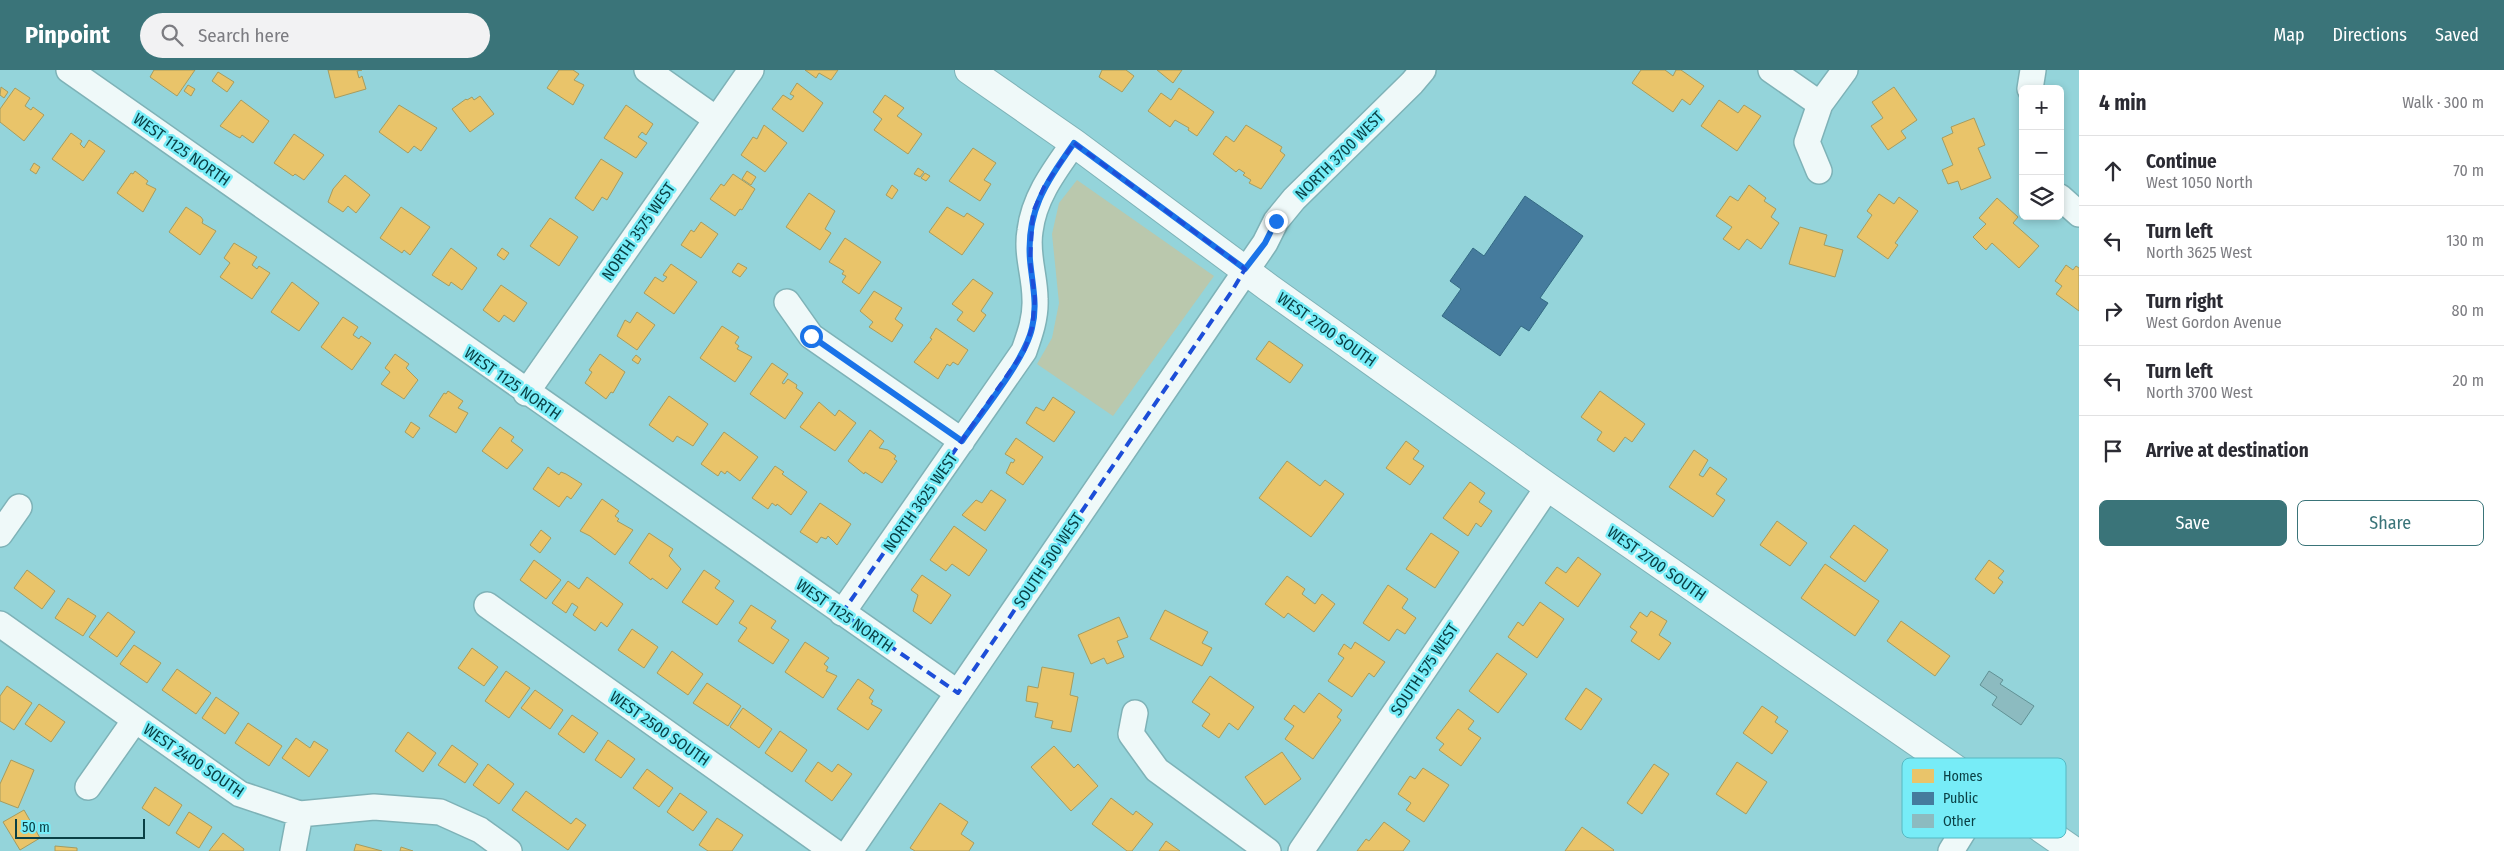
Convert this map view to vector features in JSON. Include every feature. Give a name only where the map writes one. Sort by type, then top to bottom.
[{"type":"main road","name":"WEST 2700 SOUTH","points":[[969,70],[1074,143],[1245,269],[1548,487],[1940,758]]},
{"type":"main road","name":"WEST 2700 SOUTH","points":[[2055,838],[2074,851]]},
{"type":"street","name":"WEST 1125 NORTH","points":[[69,70],[97,78],[526,392],[958,693]]},
{"type":"street","points":[[647,70],[716,119]]},
{"type":"street","name":"NORTH 3575 WEST","points":[[526,392],[751,70]]},
{"type":"street","name":"NORTH 3700 WEST","points":[[1245,269],[1265,243],[1276,221],[1300,192],[1412,83],[1422,70]]},
{"type":"street","points":[[1771,70],[1820,104]]},
{"type":"street","points":[[1819,171],[1807,142],[1820,104],[1845,70]]},
{"type":"street","points":[[2031,85],[2033,70]]},
{"type":"street","name":"NORTH 3625 WEST","points":[[842,613],[1024,351],[1032,328],[1035,299],[1029,233],[1033,212],[1044,187],[1074,143]]},
{"type":"street","points":[[2064,201],[2079,214]]},
{"type":"street","name":"SOUTH 500 WEST","points":[[850,851],[1245,269]]},
{"type":"street","points":[[787,302],[811,336],[962,441]]},
{"type":"street","name":"SOUTH 575 WEST","points":[[1301,851],[1548,487]]},
{"type":"street","points":[[0,534],[19,507]]},
{"type":"street","name":"WEST 2500 SOUTH","points":[[486,605],[833,851]]},
{"type":"street","name":"WEST 2400 SOUTH","points":[[0,624],[240,794],[300,814],[374,807],[440,812],[480,830],[509,851]]},
{"type":"street","points":[[1135,712],[1131,734],[1157,770],[1268,851]]},
{"type":"street","name":"WEST 2400 SOUTH","points":[[88,787],[135,720]]},
{"type":"street","points":[[293,851],[300,814]]},
{"type":"street","points":[[1950,851],[1958,838]]},
{"type":"highlighted area","points":[[1074,143],[1245,269],[1232,291],[958,693],[842,613],[1024,351],[1032,328],[1035,299],[1030,261],[1033,212],[1044,187]]},
{"type":"green space","points":[[1077,180],[1214,276],[1113,416],[1037,364],[1052,338],[1059,303],[1052,234],[1059,203]]},
{"type":"building: Homes","points":[[154,70],[195,70],[177,96],[150,77]]},
{"type":"building: Homes","points":[[328,70],[362,70],[357,71],[359,78],[362,76],[366,89],[335,98]]},
{"type":"building: Homes","points":[[559,70],[573,70],[579,74],[574,80],[584,85],[573,105],[547,88]]},
{"type":"building: Homes","points":[[805,70],[838,70],[831,80],[819,73],[816,78]]},
{"type":"building: Homes","points":[[1102,70],[1126,70],[1134,76],[1122,92],[1099,77]]},
{"type":"building: Homes","points":[[1157,70],[1182,70],[1173,83]]},
{"type":"building: Homes","points":[[1641,70],[1665,70],[1673,76],[1676,70],[1681,70],[1704,86],[1690,105],[1682,99],[1673,112],[1632,83]]},
{"type":"building: Homes","points":[[218,72],[234,82],[227,92],[212,81]]},
{"type":"building: Homes","points":[[797,83],[823,103],[803,132],[772,109],[783,95],[791,100],[794,96],[790,94]]},
{"type":"building: Homes","points":[[188,85],[195,89],[191,96],[184,91]]},
{"type":"building: Homes","points":[[1,87],[8,92],[4,98],[0,95]]},
{"type":"building: Homes","points":[[1894,87],[1917,120],[1901,131],[1906,138],[1888,150],[1871,126],[1883,118],[1872,102]]},
{"type":"building: Homes","points":[[15,88],[30,98],[25,106],[31,110],[33,107],[44,115],[24,141],[0,122],[0,109]]},
{"type":"building: Homes","points":[[1179,88],[1214,112],[1197,136],[1188,130],[1189,128],[1175,120],[1170,127],[1148,111],[1161,93],[1171,100]]},
{"type":"building: Homes","points":[[885,95],[904,108],[897,116],[922,134],[908,154],[874,130],[882,119],[873,112]]},
{"type":"building: Homes","points":[[480,96],[494,114],[470,132],[452,109],[466,99],[472,97],[474,100]]},
{"type":"building: Homes","points":[[241,100],[269,121],[253,143],[242,135],[240,138],[220,126]]},
{"type":"building: Homes","points":[[1719,100],[1738,113],[1744,105],[1761,116],[1737,151],[1701,126]]},
{"type":"building: Homes","points":[[399,105],[437,128],[421,151],[414,146],[408,153],[379,132]]},
{"type":"building: Homes","points":[[626,105],[653,124],[646,135],[642,132],[638,137],[647,143],[636,158],[604,138]]},
{"type":"building: Homes","points":[[1974,118],[1985,145],[1978,148],[1991,178],[1961,190],[1958,181],[1948,184],[1942,170],[1953,165],[1942,138],[1953,133],[1951,127]]},
{"type":"building: Homes","points":[[764,125],[787,143],[765,172],[741,155],[753,137],[757,139]]},
{"type":"building: Homes","points":[[1246,125],[1282,147],[1280,151],[1285,155],[1261,189],[1249,183],[1251,180],[1243,175],[1245,173],[1239,169],[1236,172],[1213,154],[1226,136],[1234,142]]},
{"type":"building: Homes","points":[[71,133],[82,141],[80,144],[84,148],[89,140],[105,151],[83,181],[52,159]]},
{"type":"building: Homes","points":[[294,134],[324,155],[304,180],[295,174],[293,176],[274,163]]},
{"type":"building: Homes","points":[[973,148],[996,163],[984,180],[991,184],[980,201],[949,181]]},
{"type":"building: Homes","points":[[601,159],[623,173],[607,200],[602,197],[593,211],[575,198]]},
{"type":"building: Homes","points":[[34,163],[40,167],[36,174],[30,170]]},
{"type":"building: Homes","points":[[918,168],[924,172],[920,177],[914,174]]},
{"type":"building: Homes","points":[[135,171],[148,181],[146,184],[156,189],[143,212],[117,193],[131,173],[133,174]]},
{"type":"building: Homes","points":[[747,171],[756,177],[751,185],[742,179]]},
{"type":"building: Homes","points":[[925,173],[930,176],[926,181],[921,178]]},
{"type":"building: Homes","points":[[733,174],[755,189],[742,210],[740,209],[735,216],[710,199],[721,184],[724,186]]},
{"type":"building: Homes","points":[[345,175],[370,195],[356,213],[348,206],[343,212],[328,202],[333,189]]},
{"type":"building: Homes","points":[[892,185],[898,190],[892,199],[886,195]]},
{"type":"building: Homes","points":[[1749,185],[1766,198],[1764,201],[1776,209],[1771,217],[1779,223],[1761,249],[1747,239],[1739,250],[1723,239],[1732,227],[1716,216],[1730,196],[1738,201]]},
{"type":"building: Homes","points":[[809,193],[835,211],[825,229],[831,233],[820,250],[786,227]]},
{"type":"building: Homes","points":[[1879,194],[1894,204],[1899,197],[1918,211],[1895,243],[1898,245],[1888,259],[1857,237],[1872,215],[1867,211]]},
{"type":"building: Homes","points":[[1997,198],[2018,217],[2013,223],[2039,246],[2019,268],[1992,243],[1986,250],[1973,237],[1986,224],[1979,218]]},
{"type":"building: Homes","points":[[186,207],[201,217],[202,223],[216,231],[200,255],[169,232]]},
{"type":"building: Homes","points":[[401,207],[430,227],[410,255],[404,250],[402,253],[380,238]]},
{"type":"building: Homes","points":[[947,207],[964,217],[967,213],[984,224],[962,255],[929,232]]},
{"type":"building: Homes","points":[[550,218],[578,237],[559,266],[530,246]]},
{"type":"building: Homes","points":[[701,222],[718,234],[701,258],[681,245],[691,230],[694,232]]},
{"type":"building: Homes","points":[[1800,227],[1827,235],[1824,245],[1843,250],[1835,277],[1789,264]]},
{"type":"building: Homes","points":[[845,238],[881,262],[859,294],[842,282],[846,276],[842,274],[844,271],[829,262]]},
{"type":"building: Homes","points":[[234,243],[257,257],[252,265],[257,269],[259,266],[270,273],[252,299],[220,277],[230,263],[224,258]]},
{"type":"building: Homes","points":[[451,248],[477,268],[462,290],[451,282],[449,286],[432,275]]},
{"type":"building: Homes","points":[[502,248],[509,253],[504,260],[497,255]]},
{"type":"building: Homes","points":[[738,263],[747,268],[740,277],[732,272]]},
{"type":"building: Homes","points":[[671,264],[697,282],[674,314],[644,293],[655,277],[663,282],[667,277],[663,275]]},
{"type":"building: Homes","points":[[2066,265],[2073,270],[2076,266],[2079,268],[2079,311],[2056,294],[2062,286],[2055,281]]},
{"type":"building: Homes","points":[[973,279],[993,293],[981,311],[986,315],[974,332],[957,320],[963,312],[952,304]]},
{"type":"building: Homes","points":[[292,282],[319,303],[299,331],[271,312]]},
{"type":"building: Homes","points":[[501,285],[527,303],[514,322],[504,315],[499,322],[483,310]]},
{"type":"building: Homes","points":[[874,291],[902,308],[895,319],[903,325],[892,342],[869,327],[873,322],[860,311]]},
{"type":"building: Homes","points":[[637,312],[655,325],[637,350],[617,336],[625,320],[630,323]]},
{"type":"building: Homes","points":[[343,317],[358,327],[353,335],[359,339],[361,336],[371,343],[352,370],[321,347]]},
{"type":"building: Homes","points":[[722,326],[739,337],[735,343],[739,346],[737,349],[752,357],[735,382],[700,358]]},
{"type":"building: Homes","points":[[936,328],[968,350],[958,365],[953,362],[950,366],[947,364],[938,379],[914,362],[932,339],[930,338]]},
{"type":"building: Homes","points":[[1269,341],[1303,365],[1290,383],[1256,359]]},
{"type":"building: Homes","points":[[395,354],[409,364],[406,368],[418,380],[404,399],[381,384],[390,372],[385,368]]},
{"type":"building: Homes","points":[[600,354],[625,372],[613,393],[611,392],[606,399],[585,383],[592,372],[589,370]]},
{"type":"building: Homes","points":[[636,355],[641,359],[638,364],[632,360]]},
{"type":"building: Homes","points":[[772,363],[788,374],[782,383],[784,384],[788,379],[797,385],[796,388],[803,393],[785,419],[750,394]]},
{"type":"building: Homes","points":[[448,391],[463,401],[458,408],[468,413],[456,433],[429,416],[444,393],[446,394]]},
{"type":"building: Homes","points":[[1600,391],[1645,424],[1632,442],[1625,437],[1614,452],[1597,440],[1602,432],[1581,417]]},
{"type":"building: Homes","points":[[669,396],[708,424],[693,446],[677,436],[673,442],[649,425]]},
{"type":"building: Homes","points":[[1053,397],[1075,412],[1054,442],[1026,423],[1036,407],[1044,411]]},
{"type":"building: Homes","points":[[819,402],[835,416],[839,410],[856,423],[835,451],[800,427]]},
{"type":"building: Homes","points":[[411,422],[420,428],[413,438],[405,432]]},
{"type":"building: Homes","points":[[500,427],[514,437],[511,441],[523,450],[507,469],[482,451]]},
{"type":"building: Homes","points":[[870,430],[884,441],[879,448],[888,450],[896,456],[894,459],[897,461],[882,483],[865,472],[864,474],[848,461]]},
{"type":"building: Homes","points":[[724,432],[758,457],[740,481],[727,471],[725,474],[721,471],[718,476],[701,464]]},
{"type":"building: Homes","points":[[1016,438],[1043,457],[1023,485],[1006,473],[1011,462],[1013,463],[1015,460],[1005,454]]},
{"type":"building: Homes","points":[[1406,441],[1419,451],[1413,459],[1424,466],[1410,485],[1386,468]]},
{"type":"building: Homes","points":[[1694,450],[1708,460],[1699,475],[1703,477],[1710,467],[1727,479],[1716,494],[1725,500],[1713,517],[1669,487]]},
{"type":"building: Homes","points":[[1287,461],[1320,486],[1325,480],[1344,494],[1311,537],[1259,498]]},
{"type":"building: Homes","points":[[775,466],[784,472],[782,474],[807,492],[791,515],[777,504],[776,506],[772,503],[768,509],[752,498]]},
{"type":"building: Homes","points":[[548,467],[559,475],[561,472],[582,484],[571,499],[567,496],[559,507],[533,489]]},
{"type":"building: Homes","points":[[1470,482],[1485,493],[1479,502],[1492,511],[1481,527],[1476,523],[1468,536],[1443,518]]},
{"type":"building: Homes","points":[[991,490],[1006,500],[985,531],[962,515],[976,500],[982,503]]},
{"type":"building: Homes","points":[[602,499],[619,511],[615,516],[619,519],[617,521],[633,530],[615,555],[590,536],[580,531]]},
{"type":"building: Homes","points":[[820,503],[851,524],[837,545],[828,536],[826,539],[821,537],[817,543],[800,532]]},
{"type":"building: Homes","points":[[1777,521],[1807,543],[1790,566],[1760,545]]},
{"type":"building: Homes","points":[[1854,525],[1888,550],[1865,582],[1830,557]]},
{"type":"building: Homes","points":[[954,526],[987,550],[969,576],[952,564],[946,571],[930,560]]},
{"type":"building: Homes","points":[[541,530],[551,538],[540,553],[530,545]]},
{"type":"building: Homes","points":[[649,533],[673,549],[669,556],[681,569],[667,589],[652,578],[651,580],[629,563]]},
{"type":"building: Homes","points":[[1431,533],[1459,552],[1435,588],[1406,569]]},
{"type":"building: Homes","points":[[1578,557],[1601,574],[1578,607],[1545,583],[1557,567],[1566,573]]},
{"type":"building: Homes","points":[[534,560],[561,580],[546,599],[520,580]]},
{"type":"building: Homes","points":[[1989,560],[2004,571],[1998,578],[2003,582],[1994,594],[1975,579]]},
{"type":"building: Homes","points":[[1825,564],[1879,601],[1855,636],[1801,598]]},
{"type":"building: Homes","points":[[27,570],[55,591],[42,609],[14,588]]},
{"type":"building: Homes","points":[[704,570],[720,581],[715,588],[734,601],[717,625],[682,602]]},
{"type":"building: Homes","points":[[922,575],[951,595],[931,624],[913,611],[918,595],[911,590]]},
{"type":"building: Homes","points":[[1287,576],[1305,589],[1302,594],[1315,604],[1322,594],[1335,604],[1314,632],[1288,613],[1284,618],[1265,604]]},
{"type":"building: Homes","points":[[587,577],[623,604],[607,627],[601,622],[595,631],[573,615],[578,607],[572,603],[566,613],[552,603],[568,581],[579,589]]},
{"type":"building: Homes","points":[[1388,585],[1408,599],[1402,608],[1416,618],[1405,634],[1397,629],[1389,641],[1363,623]]},
{"type":"building: Homes","points":[[68,598],[96,616],[83,636],[55,618]]},
{"type":"building: Homes","points":[[1540,602],[1564,619],[1537,658],[1508,637],[1518,622],[1523,626]]},
{"type":"building: Homes","points":[[751,605],[776,621],[771,628],[789,640],[773,664],[738,641],[747,628],[739,623]]},
{"type":"building: Homes","points":[[1165,610],[1208,632],[1202,643],[1212,648],[1202,666],[1150,639]]},
{"type":"building: Homes","points":[[1651,611],[1667,621],[1659,635],[1671,643],[1659,660],[1631,641],[1637,632],[1630,627],[1640,612],[1647,617]]},
{"type":"building: Homes","points":[[108,612],[135,632],[117,657],[89,637]]},
{"type":"building: Homes","points":[[1119,617],[1128,637],[1117,641],[1124,657],[1107,664],[1104,658],[1091,664],[1078,635]]},
{"type":"building: Homes","points":[[1901,621],[1950,656],[1935,676],[1887,641]]},
{"type":"building: Homes","points":[[632,629],[658,647],[644,668],[618,650]]},
{"type":"building: Homes","points":[[805,642],[829,658],[824,664],[828,667],[826,671],[837,676],[823,698],[785,672]]},
{"type":"building: Homes","points":[[1355,642],[1385,662],[1374,677],[1369,673],[1352,697],[1328,681],[1344,658],[1338,654],[1344,644],[1351,649]]},
{"type":"building: Homes","points":[[134,645],[161,663],[147,683],[120,664]]},
{"type":"building: Homes","points":[[472,648],[498,667],[484,686],[458,668]]},
{"type":"building: Homes","points":[[672,651],[703,674],[688,695],[657,673]]},
{"type":"building: Homes","points":[[1497,653],[1527,674],[1498,713],[1469,691]]},
{"type":"building: Homes","points":[[1042,667],[1074,673],[1070,695],[1078,697],[1071,732],[1051,728],[1053,721],[1035,717],[1038,703],[1026,701],[1028,686],[1038,688]]},
{"type":"building: Homes","points":[[177,669],[211,693],[196,714],[162,690]]},
{"type":"building: Homes","points":[[506,671],[530,688],[509,718],[485,701]]},
{"type":"building: Homes","points":[[1210,676],[1254,707],[1238,730],[1229,723],[1219,738],[1202,726],[1210,714],[1192,702]]},
{"type":"building: Homes","points":[[858,679],[874,690],[869,698],[873,701],[871,704],[882,710],[868,730],[837,709]]},
{"type":"building: Homes","points":[[707,683],[741,706],[728,726],[693,703]]},
{"type":"building: Homes","points":[[7,686],[32,703],[14,730],[0,721],[0,696]]},
{"type":"building: Homes","points":[[1586,688],[1602,699],[1581,730],[1565,719]]},
{"type":"building: Homes","points":[[535,690],[563,710],[550,729],[521,708]]},
{"type":"building: Homes","points":[[1319,693],[1342,710],[1337,717],[1341,720],[1313,759],[1285,739],[1294,726],[1284,719],[1294,705],[1304,713]]},
{"type":"building: Homes","points":[[216,697],[239,713],[225,734],[202,718]]},
{"type":"building: Homes","points":[[39,704],[65,722],[51,742],[25,724]]},
{"type":"building: Homes","points":[[1762,706],[1778,717],[1775,722],[1788,731],[1772,754],[1743,733]]},
{"type":"building: Homes","points":[[743,708],[772,729],[759,748],[730,727]]},
{"type":"building: Homes","points":[[1458,709],[1474,721],[1468,729],[1481,738],[1461,766],[1439,750],[1444,744],[1436,738]]},
{"type":"building: Homes","points":[[572,715],[598,733],[584,753],[558,734]]},
{"type":"building: Homes","points":[[248,723],[282,746],[269,766],[235,743]]},
{"type":"building: Homes","points":[[780,731],[807,750],[792,772],[765,753]]},
{"type":"building: Homes","points":[[408,732],[436,753],[423,772],[395,751]]},
{"type":"building: Homes","points":[[296,738],[310,748],[314,741],[328,750],[309,777],[282,758]]},
{"type":"building: Homes","points":[[608,740],[635,759],[621,778],[595,760]]},
{"type":"building: Homes","points":[[452,745],[478,764],[465,783],[438,765]]},
{"type":"building: Homes","points":[[1054,746],[1074,768],[1078,764],[1098,786],[1071,811],[1031,767]]},
{"type":"building: Homes","points":[[1282,752],[1301,779],[1265,805],[1245,777]]},
{"type":"building: Homes","points":[[11,760],[34,770],[18,808],[0,801],[0,784]]},
{"type":"building: Homes","points":[[818,762],[832,772],[838,764],[852,774],[832,801],[805,781]]},
{"type":"building: Homes","points":[[1737,762],[1767,782],[1746,814],[1716,794]]},
{"type":"building: Homes","points":[[488,764],[514,784],[499,804],[473,785]]},
{"type":"building: Homes","points":[[1654,764],[1669,774],[1642,814],[1627,803]]},
{"type":"building: Homes","points":[[1423,768],[1449,785],[1424,822],[1406,810],[1411,803],[1398,794],[1410,776],[1415,779]]},
{"type":"building: Homes","points":[[647,769],[673,788],[659,807],[633,788]]},
{"type":"building: Homes","points":[[155,787],[182,805],[169,826],[142,808]]},
{"type":"building: Homes","points":[[526,791],[571,824],[576,818],[586,825],[568,850],[512,810]]},
{"type":"building: Homes","points":[[680,793],[707,812],[693,831],[667,812]]},
{"type":"building: Homes","points":[[1111,798],[1133,815],[1136,811],[1153,824],[1132,851],[1127,851],[1092,824]]},
{"type":"building: Homes","points":[[940,803],[968,822],[961,834],[974,843],[969,851],[915,851],[910,848]]},
{"type":"building: Homes","points":[[24,810],[40,838],[20,850],[3,822]]},
{"type":"building: Homes","points":[[189,812],[212,827],[199,848],[176,833]]},
{"type":"building: Homes","points":[[717,818],[743,835],[732,851],[708,851],[699,845]]},
{"type":"building: Homes","points":[[1384,822],[1410,841],[1403,851],[1357,851],[1366,839],[1369,841]]},
{"type":"building: Homes","points":[[1582,827],[1614,850],[1565,851]]},
{"type":"building: Homes","points":[[223,833],[244,849],[243,851],[209,851]]},
{"type":"building: Homes","points":[[1166,841],[1180,851],[1159,851]]},
{"type":"building: Homes","points":[[356,844],[382,851],[354,851]]},
{"type":"building: Homes","points":[[55,846],[77,848],[77,851],[55,851]]},
{"type":"building: Homes","points":[[401,847],[413,851],[400,851]]},
{"type":"building: Public","points":[[1525,196],[1583,236],[1540,298],[1548,303],[1529,331],[1521,326],[1500,356],[1442,316],[1461,289],[1450,281],[1473,248],[1484,256]]},
{"type":"building: Other","points":[[1989,671],[2003,680],[2000,684],[2034,706],[2021,725],[1992,705],[1997,697],[1980,685]]},
{"type":"route","points":[[811,336],[962,441],[1024,351],[1032,328],[1035,299],[1029,233],[1033,212],[1044,187],[1074,143],[1245,269],[1265,243],[1276,221]]}]
